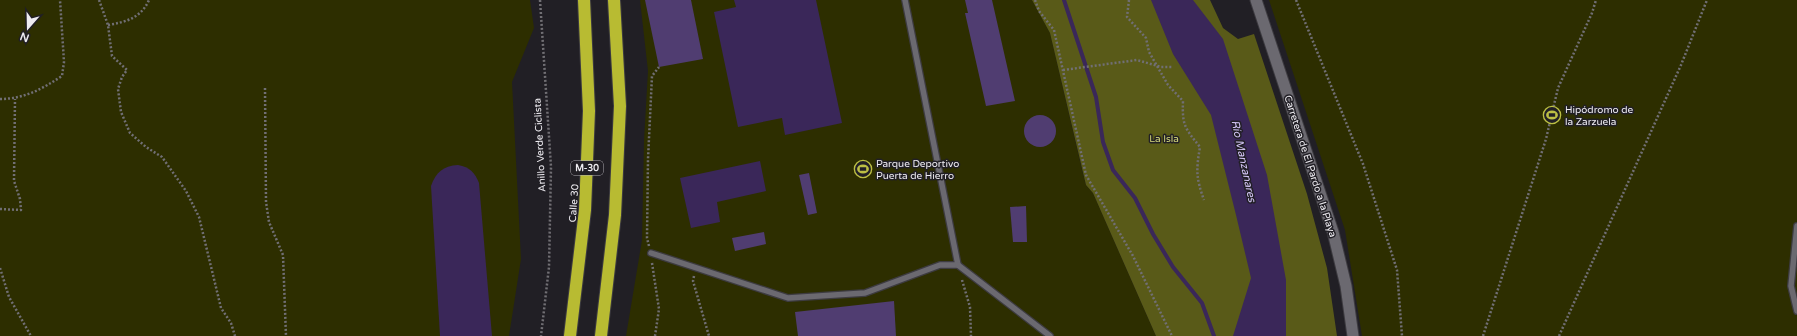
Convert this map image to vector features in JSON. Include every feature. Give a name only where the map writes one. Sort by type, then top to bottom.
[{"type":"highway","name":"Calle 30","points":[[570,336],[585,210],[588,149],[589,111],[584,0]]},
{"type":"highway","name":"M-30","points":[[601,336],[615,215],[620,106],[614,0]]},
{"type":"street","name":"Carretera de El Pardo a la Playa","points":[[1256,0],[1333,232],[1346,286],[1353,336]]},
{"type":"lane","points":[[905,0],[958,264],[1050,336]]},
{"type":"lane","points":[[1797,226],[1791,286],[1797,311]]},
{"type":"lane","points":[[651,253],[788,298],[864,294],[940,265],[958,264]]},
{"type":"path","points":[[0,99],[15,99],[45,87],[62,76],[64,62],[60,0]]},
{"type":"path","points":[[99,0],[108,26],[112,56],[126,70],[118,89],[121,112],[130,133],[162,157],[186,191],[199,217],[221,308],[231,323],[235,336]]},
{"type":"path","points":[[108,26],[129,21],[141,12],[150,0]]},
{"type":"path","name":"Anillo Verde Ciclista","points":[[540,0],[551,167],[549,267],[541,336]]},
{"type":"path","points":[[1035,0],[1039,11],[1054,30],[1086,175],[1132,256],[1172,336]]},
{"type":"path","points":[[1129,0],[1127,17],[1146,38],[1149,52],[1168,85],[1183,102],[1182,118],[1186,130],[1200,147],[1197,164],[1197,181],[1204,200]]},
{"type":"path","points":[[1296,0],[1363,164],[1397,270],[1402,336]]},
{"type":"path","points":[[1483,336],[1546,140],[1558,88],[1596,0]]},
{"type":"path","points":[[1559,336],[1681,65],[1707,0]]},
{"type":"path","points":[[1063,70],[1137,60],[1158,66],[1173,67]]},
{"type":"path","points":[[655,336],[659,309],[651,253],[647,238],[648,159],[652,76],[659,67]]},
{"type":"path","points":[[264,88],[266,202],[269,222],[283,255],[286,336]]},
{"type":"path","points":[[0,209],[21,210],[20,199],[14,181],[15,99]]},
{"type":"path","points":[[958,264],[970,308],[971,336]]},
{"type":"path","points":[[0,268],[9,297],[31,336]]},
{"type":"path","points":[[696,268],[693,281],[709,336]]},
{"type":"shaded area","points":[[0,0],[530,0],[534,28],[512,82],[521,259],[509,336],[0,336]]},
{"type":"shaded area","name":"Parque Deportivo Puerta de Hierro","points":[[640,0],[1032,0],[1050,33],[1086,185],[1093,193],[1156,336],[626,336],[642,240],[644,140],[648,71]]},
{"type":"shaded area","name":"Hipódromo de la Zarzuela","points":[[1269,0],[1797,0],[1797,336],[1362,336],[1345,230]]},
{"type":"green space","name":"La Isla","points":[[1032,0],[1210,0],[1223,28],[1238,39],[1254,34],[1307,194],[1327,268],[1337,336],[1156,336],[1093,193],[1086,185],[1050,33]]},
{"type":"water","points":[[734,0],[816,0],[842,123],[785,135],[782,118],[738,127],[714,12],[736,7]]},
{"type":"water","name":"Río Manzanares","points":[[1151,0],[1193,0],[1223,39],[1267,175],[1286,280],[1286,336],[1233,336],[1251,278],[1236,215],[1211,115],[1173,54]]},
{"type":"water","points":[[760,161],[766,191],[717,202],[720,222],[691,228],[680,178]]},
{"type":"water","points":[[458,165],[466,167],[472,171],[479,183],[492,336],[440,336],[431,186],[435,177],[444,168]]},
{"type":"building","points":[[645,0],[691,0],[703,59],[659,67]]},
{"type":"building","points":[[965,0],[992,0],[1015,101],[986,106],[965,13],[968,13]]},
{"type":"building","points":[[1037,115],[1043,115],[1052,119],[1056,131],[1052,143],[1043,147],[1037,147],[1028,143],[1024,134],[1024,128],[1028,119]]},
{"type":"building","points":[[809,173],[817,213],[808,215],[799,175]]},
{"type":"building","points":[[1026,206],[1027,242],[1013,242],[1010,207]]},
{"type":"building","points":[[764,232],[766,244],[735,251],[732,238]]},
{"type":"building","points":[[894,301],[896,336],[798,336],[795,312]]},
{"type":"waterway","points":[[1064,0],[1096,97],[1103,142],[1113,170],[1135,198],[1153,234],[1173,267],[1202,303],[1214,336]]},
{"type":"place","name":"Hipódromo de la Zarzuela","points":[[1552,115]]},
{"type":"place","name":"Parque Deportivo Puerta de Hierro","points":[[863,169]]}]
